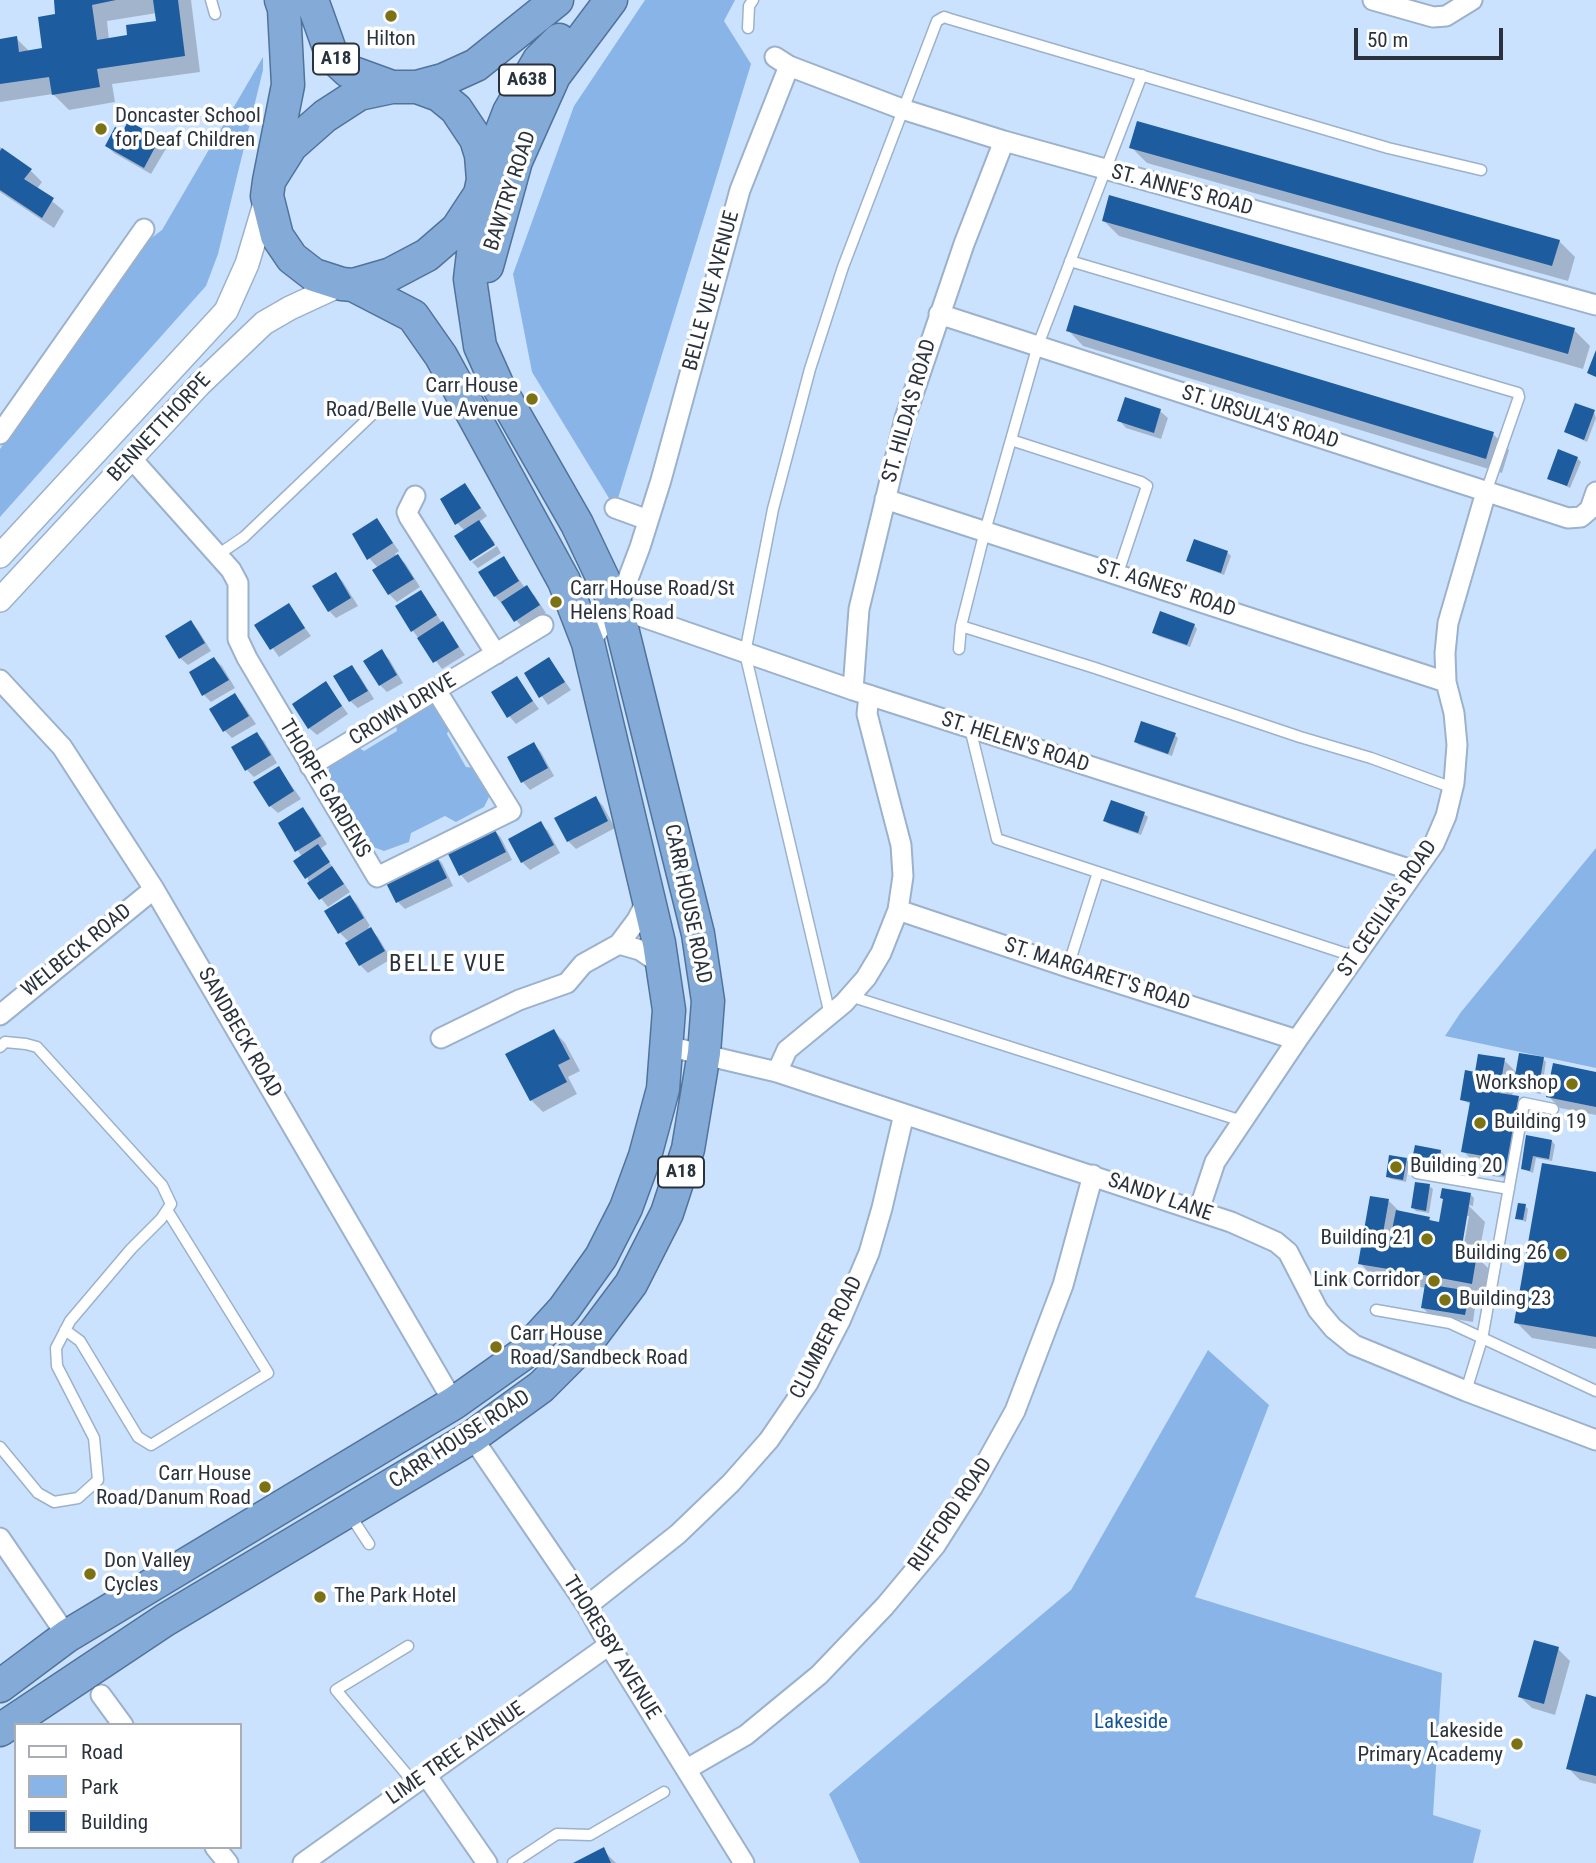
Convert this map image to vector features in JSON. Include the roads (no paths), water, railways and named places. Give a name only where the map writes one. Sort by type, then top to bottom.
[{"type":"highway","name":"A18","points":[[268,188],[288,85],[284,9],[281,0]]},
{"type":"highway","name":"A18","points":[[312,0],[332,56],[348,71],[417,85]]},
{"type":"highway","name":"A638","points":[[417,85],[476,65],[557,0]]},
{"type":"highway","name":"BAWTRY ROAD","points":[[481,187],[509,112],[538,60],[600,0]]},
{"type":"highway","name":"BAWTRY ROAD","points":[[475,319],[483,278],[516,161],[554,76],[611,0]]},
{"type":"highway","points":[[417,85],[439,95],[456,109],[476,139],[481,155],[481,187],[457,229],[426,255],[391,274],[348,284],[314,275],[292,258],[277,236],[268,188],[291,146],[324,116],[359,94],[417,85]]},
{"type":"highway","name":"CARR HOUSE ROAD","points":[[0,1730],[165,1620],[472,1437],[541,1387],[592,1336],[631,1283],[667,1213],[688,1149],[704,1053],[708,1001],[698,934],[617,608],[578,524],[497,384],[480,346],[470,279],[481,187]]},
{"type":"highway","name":"CARR HOUSE ROAD","points":[[0,1686],[67,1636],[454,1403],[523,1354],[564,1309],[601,1257],[626,1208],[645,1156],[663,1089],[669,1010],[662,965],[588,643],[564,581],[441,356],[413,316],[348,284]]},
{"type":"street","points":[[1373,0],[1410,6],[1433,17],[1446,16],[1472,0]]},
{"type":"street","name":"ST. ANNE'S ROAD","points":[[782,62],[902,109],[1004,141],[1596,305]]},
{"type":"street","name":"BELLE VUE AVENUE","points":[[617,608],[648,520],[740,190],[782,62]]},
{"type":"street","name":"ST. HILDA'S ROAD","points":[[778,1072],[787,1050],[830,1015],[866,978],[881,953],[898,910],[902,876],[901,845],[861,693],[859,609],[905,418],[939,314],[1004,141]]},
{"type":"street","name":"BENNETTHORPE","points":[[0,556],[226,311],[247,264],[268,188]]},
{"type":"street","points":[[0,434],[144,229]]},
{"type":"street","name":"BENNETTHORPE","points":[[0,600],[200,384],[264,323],[290,308],[348,284]]},
{"type":"street","name":"ST. URSULA'S ROAD","points":[[939,314],[1568,518],[1581,517],[1590,509],[1596,492]]},
{"type":"street","name":"THORPE GARDENS","points":[[131,458],[219,554],[238,583],[238,639],[264,689],[377,877],[511,811],[436,690]]},
{"type":"street","name":"ST CECILIA'S ROAD","points":[[1199,1210],[1215,1162],[1434,844],[1446,816],[1453,788],[1457,744],[1454,713],[1446,682],[1448,623],[1486,492]]},
{"type":"street","points":[[415,496],[407,513],[409,517],[496,654]]},
{"type":"street","name":"ST. AGNES' ROAD","points":[[885,499],[1446,682]]},
{"type":"street","points":[[615,508],[648,520]]},
{"type":"street","points":[[588,643],[617,608]]},
{"type":"street","name":"ST. HELEN'S ROAD","points":[[617,608],[970,729],[1415,871]]},
{"type":"street","name":"CROWN DRIVE","points":[[310,766],[543,625]]},
{"type":"street","name":"SANDBECK ROAD","points":[[0,680],[62,747],[154,889],[454,1403]]},
{"type":"street","name":"WELBECK ROAD","points":[[0,1015],[154,889]]},
{"type":"street","points":[[441,1038],[519,1000],[567,983],[589,960],[619,944],[637,920],[648,898]]},
{"type":"street","name":"ST. MARGARET'S ROAD","points":[[898,910],[1297,1040]]},
{"type":"street","points":[[619,944],[640,950],[662,965]]},
{"type":"street","name":"SANDY LANE","points":[[667,1046],[778,1072],[1199,1210],[1276,1242],[1287,1252],[1318,1310],[1333,1328],[1354,1345],[1596,1440]]},
{"type":"street","name":"CLUMBER ROAD","points":[[587,1606],[678,1534],[731,1483],[769,1440],[808,1383],[840,1321],[869,1253],[904,1114]]},
{"type":"street","name":"RUFFORD ROAD","points":[[687,1769],[746,1735],[820,1675],[886,1606],[935,1546],[972,1488],[1015,1411],[1063,1285],[1093,1175]]},
{"type":"street","name":"THORESBY AVENUE","points":[[472,1437],[587,1606],[744,1863]]},
{"type":"street","points":[[0,1538],[67,1636]]},
{"type":"street","name":"LIME TREE AVENUE","points":[[303,1863],[609,1645]]},
{"type":"street","points":[[101,1695],[122,1723]]},
{"type":"street","points":[[420,1779],[486,1863]]},
{"type":"street","points":[[217,1849],[228,1863]]},
{"type":"lane","points":[[211,0],[215,14]]},
{"type":"lane","points":[[748,28],[749,6],[753,0]]},
{"type":"lane","points":[[830,1015],[745,653],[773,509],[810,369],[843,267],[937,21],[944,17],[1388,148],[1480,170]]},
{"type":"lane","points":[[417,85],[505,27]]},
{"type":"lane","points":[[959,649],[961,626],[985,531],[1038,345],[1142,75]]},
{"type":"lane","points":[[1070,261],[1518,393],[1519,397],[1486,492]]},
{"type":"lane","points":[[219,554],[244,537],[377,410]]},
{"type":"lane","points":[[1011,440],[1147,486],[1118,573]]},
{"type":"lane","points":[[961,626],[1371,758],[1453,788]]},
{"type":"lane","points":[[970,729],[997,839],[1356,957]]},
{"type":"lane","points":[[1068,967],[1098,873]]},
{"type":"lane","points":[[850,996],[1242,1122]]},
{"type":"lane","points":[[0,1047],[5,1042],[37,1047],[163,1185],[171,1204],[70,1321],[56,1348],[57,1366],[94,1438],[98,1480],[78,1498],[54,1502],[38,1493],[0,1447]]},
{"type":"lane","points":[[1466,1391],[1482,1339],[1524,1103],[1553,1109]]},
{"type":"lane","points":[[1417,1173],[1509,1189]]},
{"type":"lane","points":[[65,1330],[80,1341],[138,1437],[151,1445],[268,1373],[167,1210]]},
{"type":"lane","points":[[1376,1310],[1450,1323],[1596,1391]]},
{"type":"lane","points":[[347,1511],[369,1544]]},
{"type":"lane","points":[[408,1646],[336,1690],[420,1779]]},
{"type":"lane","points":[[514,1863],[557,1834],[590,1835],[664,1792]]},
{"type":"place","name":"Hilton","points":[[391,16]]},
{"type":"place","name":"Doncaster School for Deaf Children","points":[[101,129]]},
{"type":"place","name":"Carr House Road/Belle Vue Avenue","points":[[532,399]]},
{"type":"place","name":"Carr House Road/St Helens Road","points":[[556,602]]},
{"type":"place","name":"Workshop","points":[[1572,1084]]},
{"type":"place","name":"Building 19","points":[[1480,1123]]},
{"type":"place","name":"Building 20","points":[[1396,1167]]},
{"type":"place","name":"Building 21","points":[[1427,1239]]},
{"type":"place","name":"Building 26","points":[[1561,1254]]},
{"type":"place","name":"Link Corridor","points":[[1434,1281]]},
{"type":"place","name":"Building 23","points":[[1445,1300]]},
{"type":"place","name":"Carr House Road/Sandbeck Road","points":[[496,1347]]},
{"type":"place","name":"Carr House Road/Danum Road","points":[[265,1487]]},
{"type":"place","name":"Don Valley Cycles","points":[[90,1574]]},
{"type":"place","name":"The Park Hotel","points":[[320,1597]]},
{"type":"place","name":"Lakeside Primary Academy","points":[[1517,1744]]},
{"type":"district","name":"BELLE VUE","points":[[448,965]]},
{"type":"park label","name":"Lakeside","points":[[1131,1723]]}]
